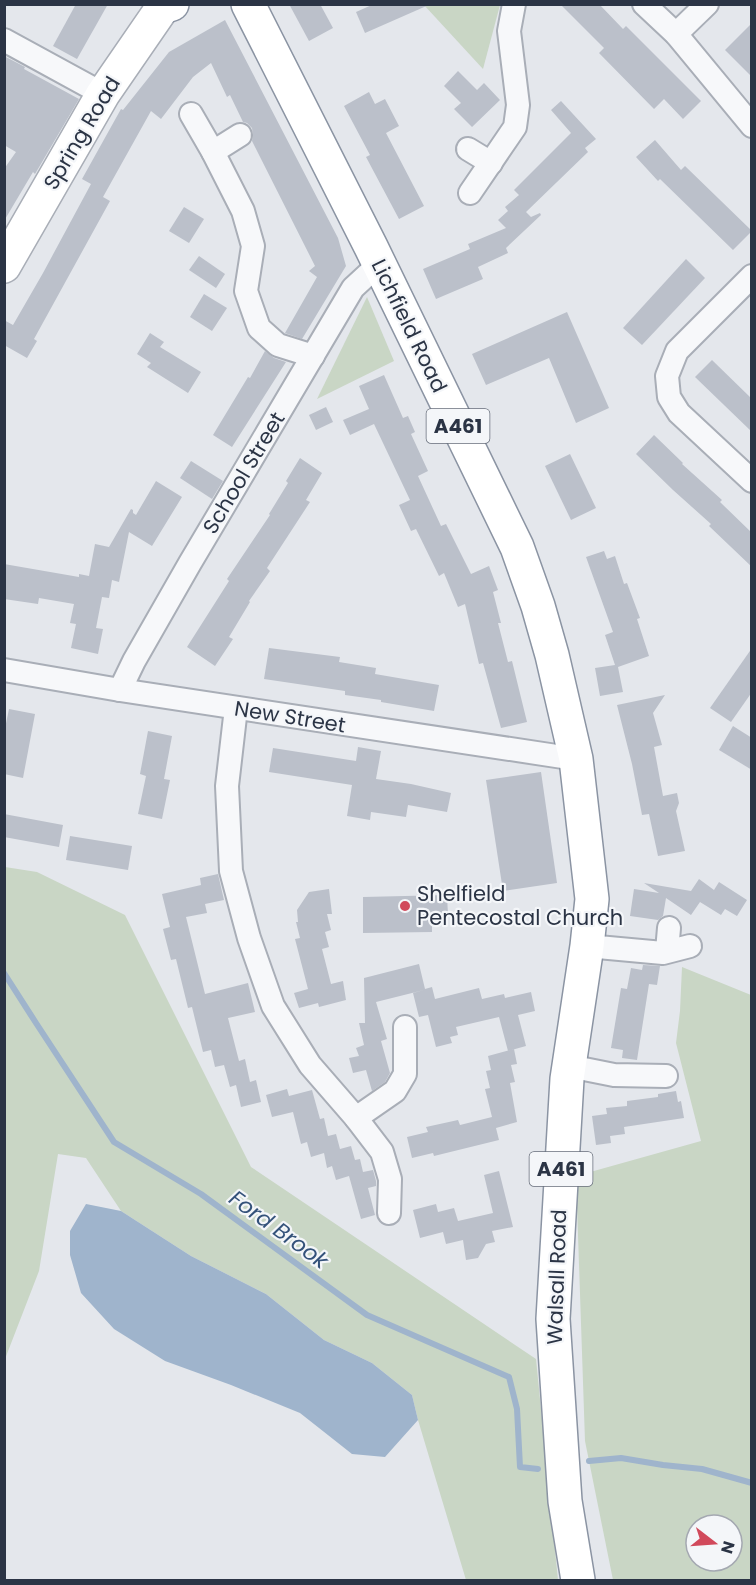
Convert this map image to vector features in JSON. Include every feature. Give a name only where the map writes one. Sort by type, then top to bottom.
[{"type":"main road","name":"Spring Road","points":[[4,266],[103,94],[167,5]]},
{"type":"main road","name":"Lichfield Road","points":[[245,6],[379,264],[517,547],[552,655],[576,759]]},
{"type":"main road","name":"Walsall Road","points":[[576,759],[592,899],[567,1079],[553,1319],[565,1501],[578,1581]]},
{"type":"street","points":[[470,193],[515,127],[518,105],[509,31],[514,4]]},
{"type":"street","points":[[644,4],[676,34],[752,126]]},
{"type":"street","points":[[676,34],[707,4]]},
{"type":"street","points":[[4,40],[103,94]]},
{"type":"street","points":[[191,114],[243,211],[252,246],[246,291],[259,328],[278,345],[313,356]]},
{"type":"street","points":[[213,152],[240,135]]},
{"type":"street","points":[[468,149],[491,163]]},
{"type":"street","name":"School Street","points":[[120,690],[134,660],[179,582],[352,288],[379,264]]},
{"type":"street","points":[[752,276],[677,351],[667,376],[669,397],[678,413],[752,481]]},
{"type":"street","name":"New Street","points":[[4,670],[120,690],[576,759]]},
{"type":"street","points":[[236,708],[227,786],[231,871],[249,938],[273,1006],[310,1065],[382,1152],[390,1179],[389,1214]]},
{"type":"street","points":[[667,951],[669,928]]},
{"type":"street","points":[[587,946],[663,953],[690,946]]},
{"type":"street","points":[[356,1118],[395,1091],[405,1074],[405,1027]]},
{"type":"street","points":[[569,1066],[614,1075],[666,1076]]},
{"type":"green space","points":[[424,5],[500,5],[483,69]]},
{"type":"green space","points":[[367,297],[394,361],[317,399]]},
{"type":"green space","points":[[5,867],[37,872],[125,915],[251,1167],[536,1359],[558,1580],[466,1580],[412,1395],[372,1363],[324,1340],[266,1294],[191,1256],[121,1211],[86,1158],[58,1154],[39,1271],[5,1359]]},
{"type":"green space","points":[[682,967],[751,995],[751,1580],[613,1580],[585,1441],[576,1176],[701,1141],[676,1043]]},
{"type":"water","points":[[86,1204],[121,1211],[191,1256],[266,1294],[324,1340],[372,1363],[412,1395],[418,1420],[385,1457],[352,1454],[300,1413],[165,1361],[114,1329],[81,1293],[70,1255],[70,1231]]},
{"type":"building","points":[[76,4],[108,4],[77,59],[53,46]]},
{"type":"building","points":[[289,4],[320,4],[333,28],[309,41]]},
{"type":"building","points":[[374,4],[431,4],[365,33],[356,12]]},
{"type":"building","points":[[560,4],[599,4],[623,29],[626,26],[701,101],[683,119],[664,99],[654,109],[599,53],[604,48]]},
{"type":"building","points":[[225,20],[338,238],[346,266],[302,339],[285,333],[317,277],[309,271],[315,266],[252,141],[252,128],[243,122],[230,95],[227,97],[211,63],[193,77],[161,119],[151,111],[103,197],[110,201],[34,339],[37,341],[27,358],[4,345],[4,320],[13,325],[43,273],[91,184],[82,179],[121,109],[123,110],[169,52]]},
{"type":"building","points":[[752,23],[752,77],[725,50]]},
{"type":"building","points":[[4,56],[79,99],[4,221],[4,169],[16,152],[4,145]]},
{"type":"building","points":[[458,71],[477,90],[484,83],[500,100],[472,127],[454,109],[461,103],[444,86]]},
{"type":"building","points":[[369,92],[375,104],[385,99],[399,126],[386,133],[424,206],[399,219],[366,157],[370,155],[344,106]]},
{"type":"building","points":[[561,101],[596,139],[585,148],[588,152],[526,212],[531,217],[540,213],[541,215],[506,248],[508,253],[478,267],[483,279],[436,299],[423,269],[470,249],[468,244],[506,228],[498,220],[508,211],[505,207],[519,195],[514,190],[571,133],[551,110]]},
{"type":"building","points":[[655,140],[681,170],[685,166],[752,231],[733,250],[660,179],[658,181],[636,157]]},
{"type":"building","points":[[184,207],[204,219],[189,243],[169,231]]},
{"type":"building","points":[[199,256],[225,274],[216,288],[189,270]]},
{"type":"building","points":[[686,259],[705,278],[642,345],[623,328]]},
{"type":"building","points":[[204,294],[227,308],[212,331],[190,317]]},
{"type":"building","points":[[567,312],[609,408],[576,423],[549,358],[486,385],[472,354]]},
{"type":"building","points":[[150,333],[164,342],[160,347],[201,372],[188,393],[147,367],[151,363],[137,354]]},
{"type":"building","points":[[265,351],[274,358],[286,362],[232,447],[213,435]]},
{"type":"building","points":[[712,360],[752,399],[752,432],[695,377]]},
{"type":"building","points":[[384,375],[403,418],[408,416],[415,432],[411,434],[428,471],[418,476],[441,526],[446,524],[471,574],[489,566],[498,590],[493,592],[501,623],[498,623],[508,662],[512,661],[527,722],[501,728],[483,663],[479,664],[465,604],[458,607],[444,573],[439,576],[416,529],[411,531],[399,505],[410,500],[374,424],[350,435],[343,420],[369,409],[359,386]]},
{"type":"building","points":[[326,407],[333,422],[316,430],[309,415]]},
{"type":"building","points":[[654,435],[722,500],[720,502],[752,533],[752,567],[709,526],[711,524],[636,454]]},
{"type":"building","points":[[570,454],[596,508],[571,520],[545,466]]},
{"type":"building","points":[[300,458],[322,473],[306,500],[310,502],[267,568],[270,571],[249,601],[229,637],[233,639],[215,666],[187,647],[229,581],[227,579],[270,515]]},
{"type":"building","points":[[191,461],[223,481],[212,499],[180,478]]},
{"type":"building","points":[[156,481],[182,497],[152,546],[129,532],[119,582],[112,580],[109,598],[102,597],[96,628],[103,629],[98,654],[71,648],[76,624],[70,623],[74,604],[39,598],[38,604],[4,599],[4,564],[79,577],[79,574],[89,576],[95,544],[109,547],[131,509],[136,515]]},
{"type":"building","points":[[604,551],[607,559],[615,556],[624,584],[627,583],[640,618],[637,619],[649,656],[618,667],[623,692],[600,696],[595,668],[615,665],[605,635],[613,632],[586,557]]},
{"type":"building","points":[[269,648],[340,657],[339,662],[376,668],[375,674],[439,685],[434,711],[345,695],[345,691],[264,679]]},
{"type":"building","points":[[752,648],[752,692],[731,722],[710,708]]},
{"type":"building","points":[[665,695],[653,713],[662,745],[654,747],[663,796],[677,793],[679,803],[676,811],[685,851],[658,856],[649,814],[642,815],[617,705]]},
{"type":"building","points":[[9,709],[35,714],[23,778],[4,774],[4,733]]},
{"type":"building","points":[[733,726],[752,738],[752,770],[719,750]]},
{"type":"building","points":[[148,731],[172,736],[164,779],[170,780],[162,819],[138,814],[146,776],[140,774]]},
{"type":"building","points":[[358,747],[381,751],[376,779],[451,793],[447,812],[408,805],[406,817],[371,812],[370,820],[347,816],[352,785],[269,772],[273,748],[356,761]]},
{"type":"building","points":[[541,772],[557,883],[503,891],[486,780]]},
{"type":"building","points":[[4,814],[63,825],[59,847],[4,837]]},
{"type":"building","points":[[70,836],[132,846],[128,870],[66,860]]},
{"type":"building","points":[[218,874],[224,900],[205,904],[207,913],[186,917],[205,994],[248,983],[255,1012],[228,1018],[239,1061],[245,1059],[250,1082],[256,1080],[261,1102],[241,1107],[236,1085],[230,1087],[224,1065],[215,1067],[211,1050],[203,1052],[192,1007],[188,1008],[176,959],[171,960],[163,929],[170,927],[162,894],[201,885],[200,878]]},
{"type":"building","points":[[699,879],[714,890],[719,882],[747,900],[737,916],[725,909],[721,915],[700,902],[691,915],[666,898],[663,916],[658,920],[630,916],[634,889],[659,893],[644,883],[691,891]]},
{"type":"building","points":[[329,889],[332,914],[327,914],[331,930],[325,932],[329,947],[322,949],[331,984],[343,981],[346,1000],[319,1007],[318,1003],[299,1008],[294,993],[308,989],[295,939],[300,938],[296,922],[298,922],[297,910],[309,892]]},
{"type":"building","name":"Shelfield Pentecostal Church","points":[[447,895],[448,915],[432,916],[432,932],[363,933],[363,897]]},
{"type":"building","points":[[419,964],[425,989],[432,987],[435,999],[479,988],[482,999],[504,994],[505,998],[531,992],[535,1011],[518,1015],[526,1046],[508,1051],[499,1017],[456,1027],[458,1035],[450,1037],[452,1043],[436,1047],[428,1015],[419,1017],[413,993],[424,990],[376,1002],[387,1039],[381,1041],[390,1073],[385,1082],[372,1091],[366,1070],[353,1073],[349,1058],[359,1056],[356,1048],[364,1045],[359,1023],[365,1023],[364,978]]},
{"type":"building","points":[[643,965],[660,966],[657,985],[649,984],[637,1060],[622,1058],[623,1050],[611,1048],[621,988],[627,989],[631,968],[642,970]]},
{"type":"building","points":[[514,1049],[517,1064],[511,1065],[515,1082],[510,1083],[517,1122],[496,1128],[499,1140],[434,1156],[433,1153],[412,1158],[407,1137],[428,1132],[426,1127],[458,1120],[460,1125],[492,1117],[485,1089],[490,1088],[486,1071],[491,1070],[488,1056]]},
{"type":"building","points":[[287,1089],[289,1096],[312,1090],[320,1119],[324,1118],[328,1136],[336,1134],[340,1149],[351,1146],[355,1160],[360,1159],[363,1172],[373,1170],[376,1186],[368,1188],[375,1215],[361,1219],[349,1176],[336,1180],[332,1166],[327,1168],[324,1153],[311,1157],[307,1142],[301,1144],[293,1112],[272,1117],[266,1095]]},
{"type":"building","points":[[676,1091],[678,1102],[681,1101],[684,1118],[624,1127],[625,1134],[610,1136],[611,1143],[596,1145],[592,1116],[607,1114],[606,1108],[627,1106],[627,1101],[658,1097],[658,1094]]},
{"type":"building","points":[[499,1171],[513,1227],[492,1231],[495,1242],[486,1244],[478,1258],[466,1260],[463,1240],[446,1244],[443,1232],[420,1238],[413,1210],[436,1204],[438,1212],[454,1208],[458,1221],[493,1213],[484,1175]]},
{"type":"waterway","name":"Ford Brook","points":[[4,973],[114,1142],[201,1194],[367,1315],[509,1377],[517,1409],[520,1467],[538,1469]]},
{"type":"waterway","points":[[589,1461],[621,1458],[702,1469],[752,1483]]},
{"type":"place","name":"Shelfield Pentecostal Church","points":[[405,906]]}]
